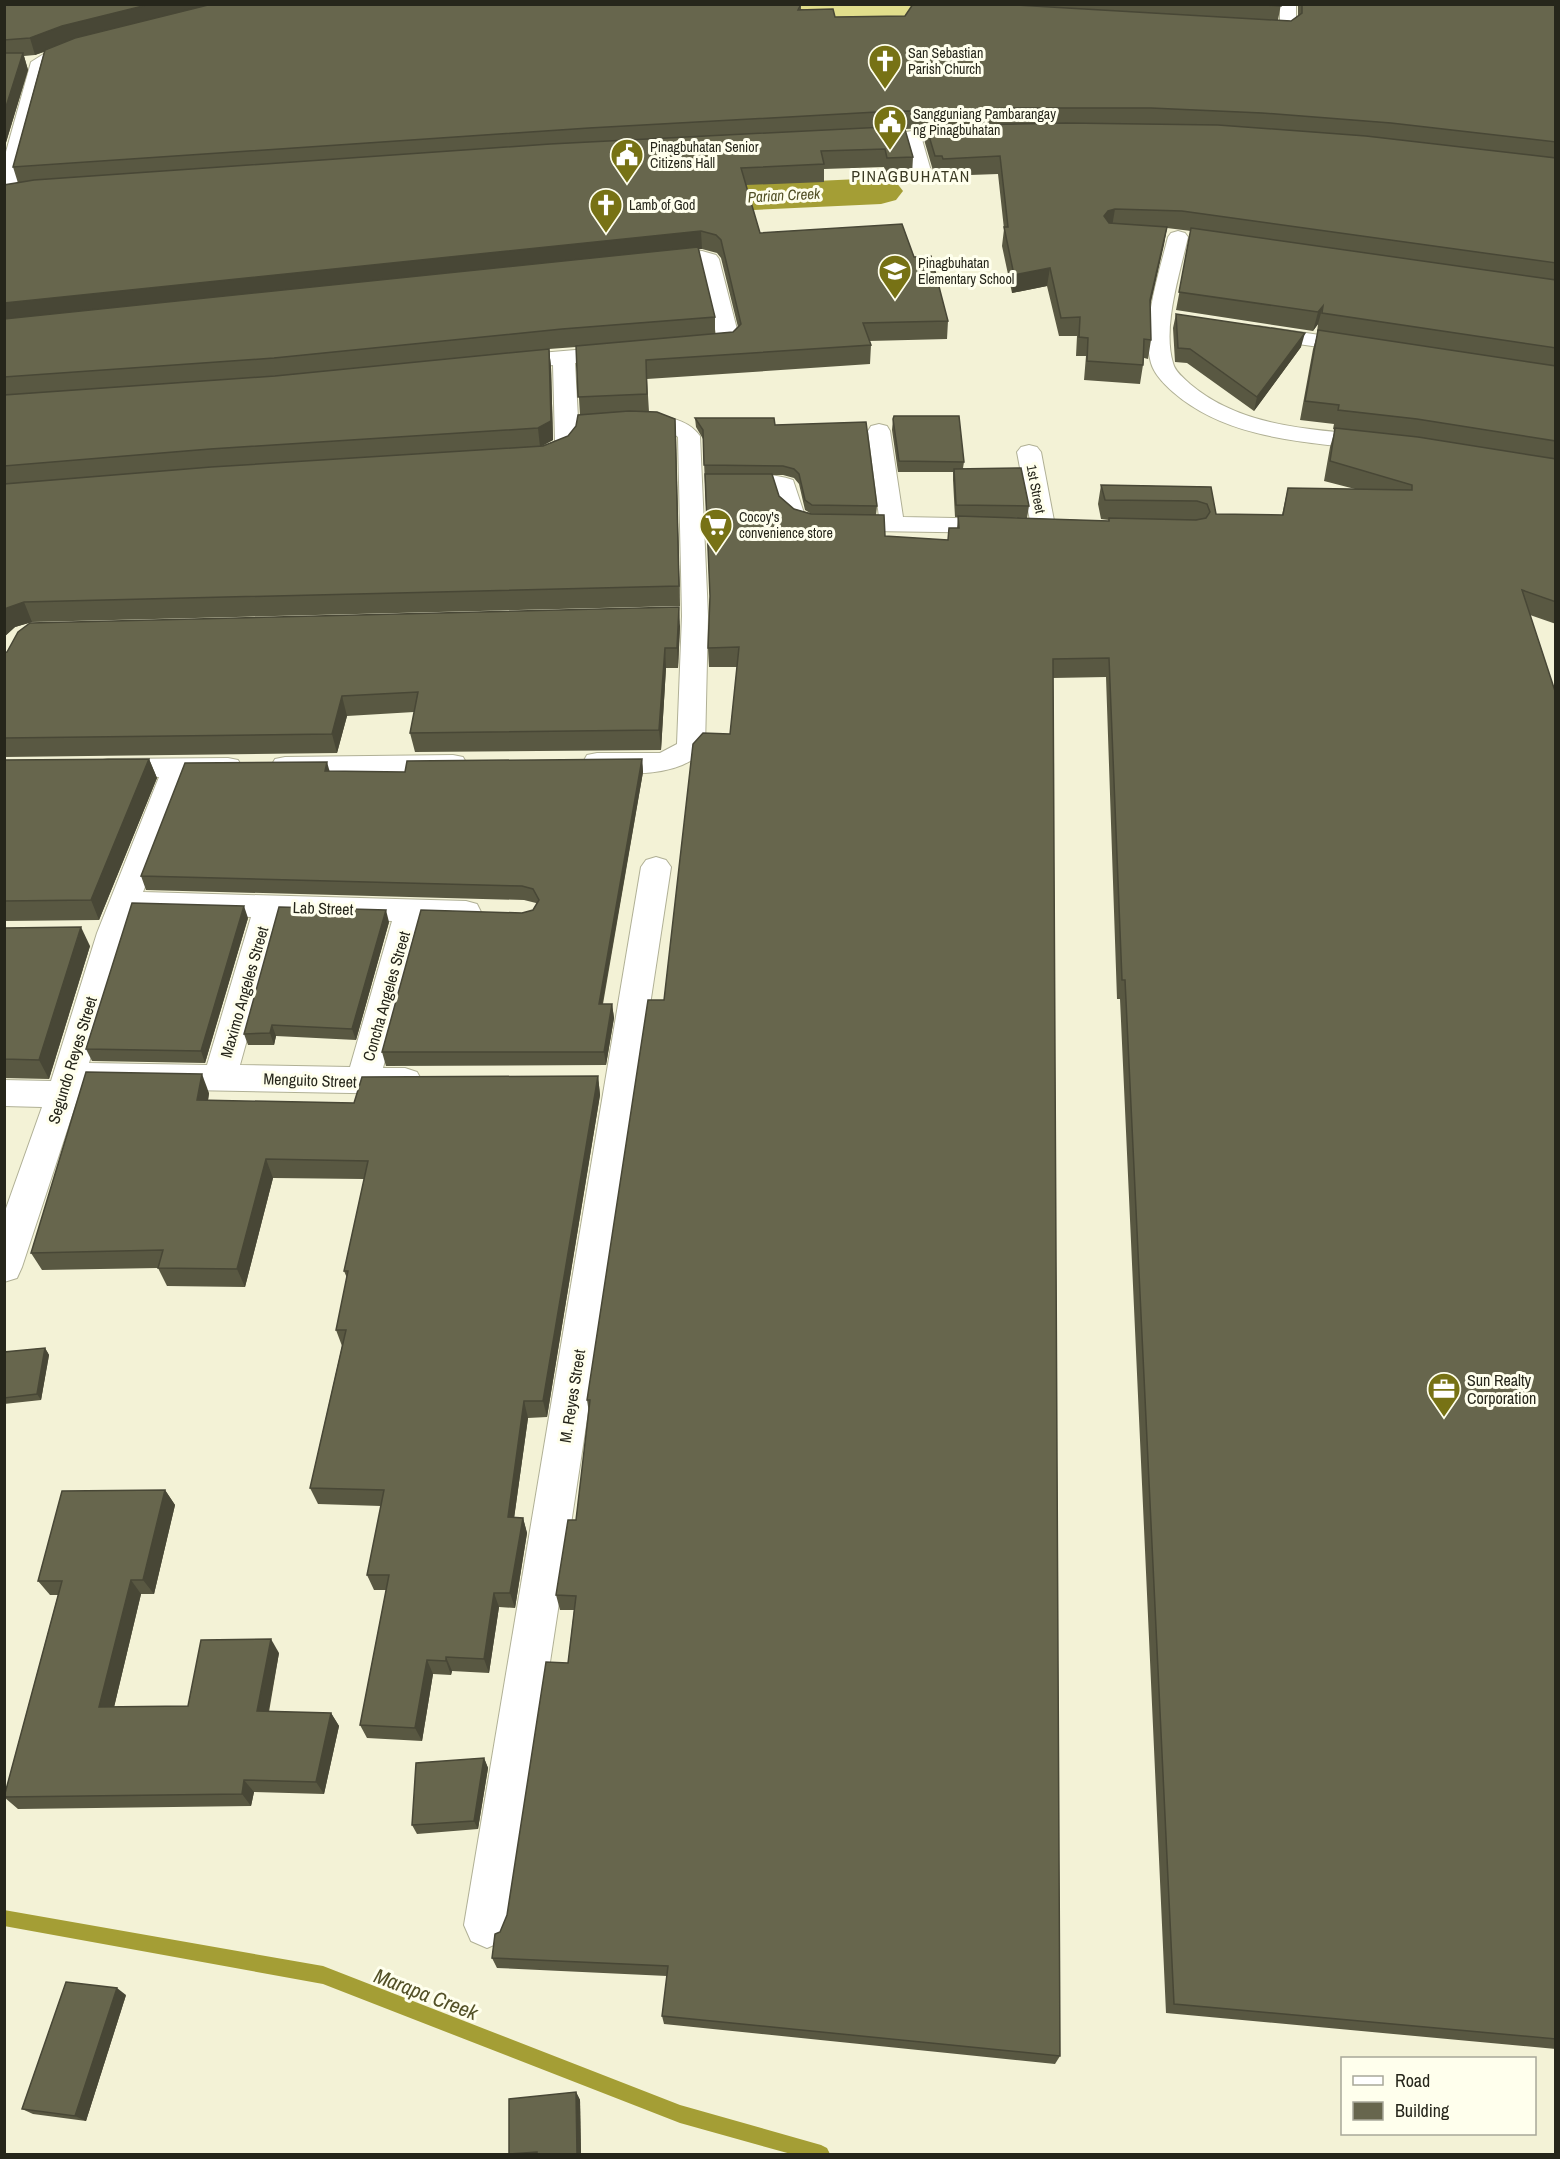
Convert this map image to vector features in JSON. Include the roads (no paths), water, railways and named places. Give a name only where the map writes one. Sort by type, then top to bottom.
[{"type":"street","points":[[1241,28],[1288,30],[1288,4]]},
{"type":"street","points":[[19,62],[40,62],[56,54],[105,41]]},
{"type":"street","points":[[28,192],[5,194],[40,62]]},
{"type":"street","points":[[912,136],[924,178]]},
{"type":"street","points":[[849,139],[987,136]]},
{"type":"street","points":[[1177,238],[1170,319],[1162,364],[1182,389],[1199,402],[1247,423],[1274,430],[1394,445]]},
{"type":"street","points":[[643,263],[702,257],[709,260],[729,341],[725,344],[668,348]]},
{"type":"street","points":[[1243,330],[1382,351]]},
{"type":"street","points":[[481,365],[645,350]]},
{"type":"street","points":[[545,456],[562,449],[567,441],[564,357]]},
{"type":"street","points":[[567,426],[644,422],[668,423],[683,429],[689,436],[690,484],[683,616],[691,747],[683,754],[661,761],[572,763]]},
{"type":"street","points":[[879,431],[892,525]]},
{"type":"street","name":"1st Street","points":[[1029,452],[1043,526]]},
{"type":"street","points":[[690,484],[778,483],[784,485],[793,517],[800,522],[1068,527]]},
{"type":"street","points":[[83,768],[479,764]]},
{"type":"street","name":"Segundo Reyes Street","points":[[4,1267],[66,1084],[100,933],[123,902],[177,768]]},
{"type":"street","name":"M. Reyes Street","points":[[487,1925],[605,1080],[656,867]]},
{"type":"street","name":"Lab Street","points":[[123,902],[490,912]]},
{"type":"street","name":"Maximo Angeles Street","points":[[220,1077],[269,907]]},
{"type":"street","name":"Concha Angeles Street","points":[[363,1081],[410,911]]},
{"type":"street","name":"Menguito Street","points":[[4,1093],[66,1084],[220,1077],[434,1081]]},
{"type":"waterway","name":"Parian Creek","points":[[647,202],[881,191]]},
{"type":"waterway","name":"Marapa Creek","points":[[4,1918],[323,1975],[680,2114],[821,2154]]},
{"type":"place","name":"San Sebastian Parish Church","points":[[885,90]]},
{"type":"place","name":"Sangguniang Pambarangay ng Pinagbuhatan","points":[[890,151]]},
{"type":"place","name":"Pinagbuhatan Senior Citizens Hall","points":[[627,184]]},
{"type":"place","name":"Lamb of God","points":[[606,234]]},
{"type":"place","name":"Pinagbuhatan Elementary School","points":[[895,300]]},
{"type":"place","name":"Cocoy's convenience store","points":[[716,554]]},
{"type":"place","name":"Sun Realty Corporation","points":[[1444,1418]]},
{"type":"district","name":"PINAGBUHATAN","points":[[911,176]]}]
